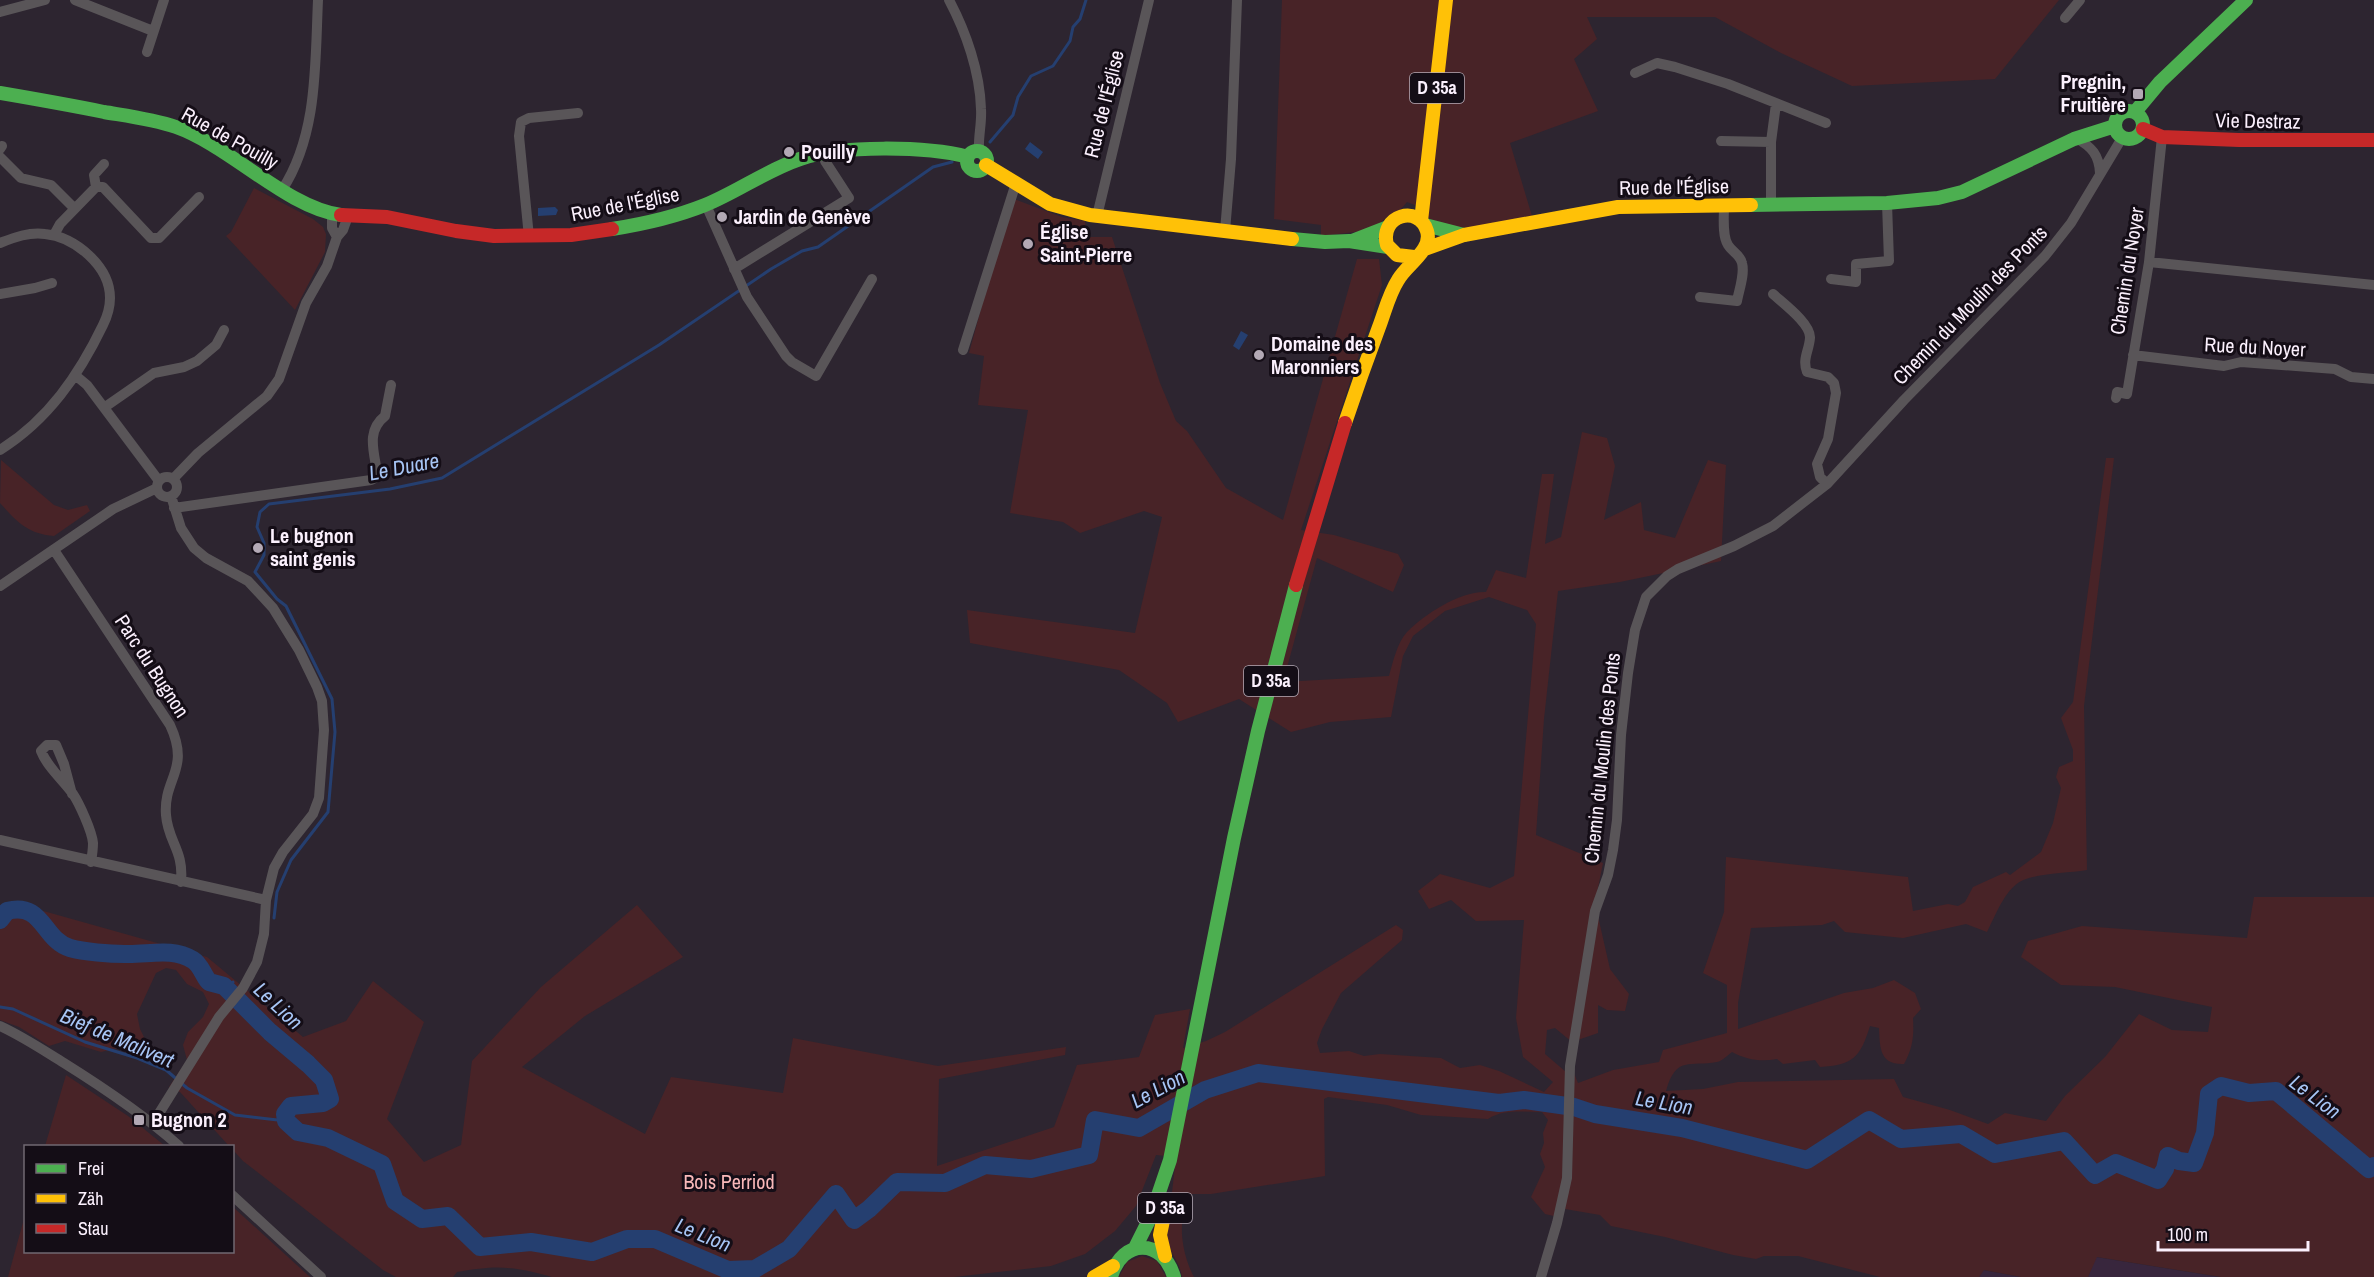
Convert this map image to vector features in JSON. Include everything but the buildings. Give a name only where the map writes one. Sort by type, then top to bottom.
[{"type":"street","points":[[0,12],[45,0]]},
{"type":"street","points":[[75,0],[153,31]]},
{"type":"street","points":[[147,52],[164,0]]},
{"type":"street","name":"Rue de Pouilly","points":[[0,93],[135,117],[176,127],[206,141],[282,190],[296,166],[308,131],[318,0]]},
{"type":"street","points":[[949,0],[962,29],[978,83],[982,112],[974,154]]},
{"type":"street","name":"Rue de l'Église","points":[[1097,216],[1149,0]]},
{"type":"street","points":[[1225,231],[1231,159],[1236,0]]},
{"type":"street","name":"D 35a","points":[[1416,220],[1434,111],[1446,0]]},
{"type":"street","points":[[2065,18],[2080,0]]},
{"type":"street","points":[[2135,112],[2160,82],[2246,0]]},
{"type":"street","points":[[1635,73],[1657,63],[1728,84],[1826,123]]},
{"type":"street","points":[[1771,205],[1771,142],[1776,104]]},
{"type":"street","points":[[2128,111],[2135,112],[2143,120],[2143,129],[2134,138],[2118,132],[2120,114],[2128,111]]},
{"type":"street","points":[[529,237],[519,136],[521,122],[529,118],[578,113]]},
{"type":"street","name":"Vie Destraz","points":[[2143,129],[2162,137],[2261,141],[2374,140]]},
{"type":"street","name":"Rue de l'Église","points":[[1420,253],[1464,235],[1607,208],[1887,203],[1938,198],[1962,192],[2076,138],[2118,132]]},
{"type":"street","name":"Chemin du Moulin des Ponts","points":[[1541,1277],[1567,1178],[1570,1066],[1595,911],[1608,875],[1613,850],[1628,673],[1642,607],[1654,587],[1678,568],[1765,531],[1796,510],[1827,484],[1904,400],[2045,256],[2071,223],[2100,173],[2118,132]]},
{"type":"street","name":"Chemin du Noyer","points":[[2116,398],[2117,392],[2127,394],[2149,262],[2162,137]]},
{"type":"street","points":[[2076,138],[2088,145],[2094,152],[2098,158],[2100,173]]},
{"type":"street","points":[[1721,141],[1771,142]]},
{"type":"street","name":"Rue de l'Église","points":[[282,190],[304,203],[332,214],[387,217],[474,234],[529,237],[571,236],[671,218],[706,205],[787,164],[823,152],[906,149],[974,154],[969,167],[982,170],[987,165],[1016,183]]},
{"type":"street","points":[[1,151],[21,178],[51,185],[74,208]]},
{"type":"street","points":[[734,269],[849,198],[825,161],[823,152]]},
{"type":"street","points":[[96,187],[94,174],[104,164]]},
{"type":"street","points":[[963,350],[1016,183],[1050,204],[1068,211],[1225,231],[1325,242],[1349,242],[1392,252],[1408,259],[1420,253],[1429,235],[1416,220],[1392,222],[1388,227],[1349,242]]},
{"type":"street","points":[[54,236],[60,224],[96,187],[103,187],[151,238],[159,238],[199,198]]},
{"type":"street","points":[[1831,279],[1856,282],[1856,264],[1889,261],[1887,203]]},
{"type":"street","points":[[706,205],[747,297],[786,356],[816,376],[872,279]]},
{"type":"street","points":[[1700,297],[1737,301],[1743,268],[1742,261],[1728,246],[1726,240],[1724,206]]},
{"type":"street","points":[[332,214],[332,228],[337,237]]},
{"type":"street","points":[[173,479],[198,453],[267,396],[279,379],[306,303],[327,266],[337,237],[343,230],[348,216]]},
{"type":"street","name":"Rue de l'Église","points":[[1416,220],[1464,235]]},
{"type":"street","points":[[1388,227],[1386,241],[1392,252]]},
{"type":"street","points":[[0,243],[28,234],[54,236],[74,244],[95,262],[105,279],[110,297],[108,315],[75,375],[41,418],[0,450]]},
{"type":"street","name":"D 35a","points":[[1392,252],[1394,285]]},
{"type":"street","name":"D 35a","points":[[1135,1248],[1154,1213],[1170,1160],[1246,786],[1294,594],[1336,452],[1394,285],[1420,253]]},
{"type":"street","points":[[2149,262],[2374,285]]},
{"type":"street","points":[[0,294],[52,283]]},
{"type":"street","points":[[1773,294],[1808,328],[1810,337],[1804,364],[1807,372],[1828,377],[1834,383],[1836,393],[1828,439],[1817,464],[1820,477],[1827,484]]},
{"type":"street","points":[[105,408],[154,373],[184,367],[197,361],[216,345],[225,330]]},
{"type":"street","name":"Rue du Noyer","points":[[2133,355],[2224,366],[2241,362],[2335,369],[2351,377],[2374,379]]},
{"type":"street","points":[[75,375],[87,385],[105,408],[158,484],[162,495],[171,496]]},
{"type":"street","points":[[174,508],[375,478],[377,472],[372,432],[375,423],[385,416],[391,385]]},
{"type":"street","points":[[2,581],[54,550],[113,508],[168,477],[173,479],[177,488],[171,496]]},
{"type":"street","points":[[153,1123],[226,1007],[243,988],[260,952],[264,934],[266,900],[274,868],[283,852],[313,814],[320,798],[324,730],[322,701],[299,650],[273,608],[248,581],[206,558],[194,548],[185,538],[171,496]]},
{"type":"street","name":"Parc du Bugnon","points":[[54,550],[176,737],[179,761],[166,813],[168,829],[182,866],[181,882]]},
{"type":"street","points":[[72,794],[93,842],[91,862]]},
{"type":"street","points":[[0,840],[266,900]]},
{"type":"street","points":[[0,1026],[81,1073],[153,1123],[178,1145]]},
{"type":"street","name":"D 35a","points":[[1165,1256],[1160,1235],[1170,1186],[1170,1160]]},
{"type":"street","points":[[234,1197],[321,1277]]},
{"type":"street","points":[[1095,1277],[1112,1272],[1122,1254],[1135,1248],[1148,1247],[1165,1256],[1172,1267],[1174,1277]]},
{"type":"shaded area","points":[[2096,1257],[2220,1277],[2088,1277]]},
{"type":"shaded area","points":[[1983,1270],[2021,1277],[1979,1277]]},
{"type":"green space","points":[[1282,0],[2059,0],[1995,79],[1852,86],[1781,53],[1715,17],[1587,17],[1597,39],[1574,59],[1598,111],[1510,143],[1532,216],[1479,227],[1451,227],[1427,217],[1425,209],[1407,202],[1372,230],[1321,236],[1321,225],[1274,219]]},
{"type":"green space","points":[[254,188],[313,219],[323,227],[326,234],[325,252],[295,310],[226,236],[231,232]]},
{"type":"green space","name":"Bois Perriod","points":[[1014,199],[1062,217],[1085,221],[1087,237],[1112,237],[1160,383],[1176,421],[1187,431],[1226,488],[1283,520],[1357,259],[1379,259],[1382,285],[1301,530],[1334,535],[1398,554],[1404,565],[1393,592],[1317,558],[1283,682],[1389,676],[1404,636],[1423,618],[1454,599],[1486,592],[1496,570],[1526,578],[1542,474],[1554,474],[1545,544],[1561,537],[1582,432],[1607,438],[1615,466],[1604,520],[1641,502],[1644,530],[1675,538],[1708,460],[1726,465],[1721,561],[1620,582],[1558,591],[1544,719],[1536,835],[1603,863],[1595,903],[1610,969],[1629,994],[1625,1011],[1607,1010],[1598,1005],[1598,1033],[1572,1042],[1555,1028],[1547,1030],[1545,1054],[1566,1072],[1573,1071],[1578,1083],[1613,1070],[1659,1062],[1663,1050],[1727,1033],[1727,985],[1703,973],[1724,912],[1726,857],[1908,877],[1913,911],[1948,904],[1958,906],[1965,902],[1973,887],[2006,872],[2010,875],[2041,852],[2053,823],[2061,788],[2056,777],[2059,767],[2073,761],[2073,750],[2061,718],[2073,702],[2106,458],[2114,458],[2084,706],[2087,870],[2040,875],[2019,882],[2002,901],[1987,932],[1966,924],[1903,938],[1845,932],[1834,921],[1822,925],[1751,928],[1738,1003],[1738,1029],[1844,993],[1873,988],[1894,980],[1915,993],[1921,1009],[1913,1018],[1912,1042],[1904,1064],[1896,1064],[1885,1058],[1882,1054],[1879,1028],[1870,1026],[1863,1046],[1848,1062],[1820,1067],[1815,1060],[1783,1064],[1777,1059],[1754,1060],[1732,1052],[1717,1062],[1679,1067],[1674,1072],[1666,1091],[1703,1089],[1738,1082],[1894,1079],[1903,1097],[1950,1110],[1988,1124],[2005,1113],[2046,1121],[2065,1096],[2105,1057],[2139,1014],[2172,1030],[2208,1032],[2212,1007],[2115,987],[2061,985],[2021,957],[2028,941],[2082,926],[2247,938],[2254,897],[2374,897],[2374,1277],[2221,1277],[2097,1257],[2088,1277],[2021,1277],[1984,1270],[1979,1277],[1880,1277],[1798,1256],[1764,1256],[1756,1259],[1611,1226],[1600,1215],[1565,1209],[1554,1216],[1545,1214],[1531,1197],[1545,1167],[1540,1154],[1544,1143],[1543,1133],[1548,1120],[1542,1112],[1507,1112],[1488,1119],[1421,1115],[1387,1105],[1328,1097],[1324,1099],[1325,1176],[1211,1194],[1192,1194],[1183,1215],[1182,1233],[1187,1261],[1194,1277],[1182,1277],[1167,1237],[1176,1157],[1156,1155],[1136,1206],[1115,1231],[1085,1254],[1051,1266],[954,1277],[552,1277],[515,1269],[483,1268],[457,1272],[453,1277],[396,1277],[383,1270],[243,1161],[234,1151],[234,1145],[228,1145],[180,1092],[169,1087],[187,1060],[183,1045],[188,1032],[203,1017],[209,1004],[203,992],[187,984],[176,970],[166,968],[156,973],[137,1014],[140,1029],[146,1041],[138,1051],[122,1047],[101,1052],[65,1041],[49,1046],[19,1027],[0,1020],[0,905],[15,903],[207,957],[303,1037],[346,1021],[373,981],[424,1022],[387,1119],[424,1162],[461,1145],[472,1061],[541,987],[637,905],[683,957],[585,1016],[522,1067],[645,1134],[671,1077],[783,1093],[793,1038],[938,1066],[1066,1047],[1065,1055],[939,1079],[937,1166],[1054,1127],[1077,1065],[1139,1057],[1155,1015],[1190,1009],[1183,1048],[1206,1041],[1225,1032],[1396,925],[1403,930],[1402,940],[1341,993],[1317,1043],[1320,1053],[1349,1051],[1364,1056],[1380,1054],[1441,1058],[1460,1068],[1480,1065],[1499,1071],[1544,1092],[1553,1082],[1523,1057],[1516,1018],[1524,920],[1476,921],[1451,900],[1429,909],[1418,891],[1440,874],[1490,888],[1514,876],[1536,624],[1527,610],[1489,597],[1445,611],[1413,636],[1403,656],[1391,717],[1330,722],[1291,732],[1239,699],[1178,722],[1167,703],[1119,670],[970,643],[967,610],[1135,633],[1162,517],[1144,511],[1080,533],[1063,522],[1010,513],[1028,410],[978,405],[984,356],[969,353],[1003,228]]},
{"type":"green space","points":[[1,460],[54,505],[68,510],[87,505],[90,511],[54,536],[30,530],[0,503]]},
{"type":"green space","points":[[66,1075],[128,1116],[164,1145],[45,1145]]},
{"type":"green space","points":[[234,1208],[310,1277],[8,1277],[24,1219],[24,1253],[234,1253]]},
{"type":"green space","points":[[1142,1256],[1157,1261],[1166,1277],[1119,1277],[1127,1262]]},
{"type":"water","points":[[1030,142],[1043,152],[1038,159],[1025,149]]},
{"type":"water","points":[[555,207],[558,210],[556,215],[538,216],[538,208]]},
{"type":"water","points":[[1241,331],[1248,335],[1239,350],[1233,346]]},
{"type":"waterway","name":"Le Duare","points":[[990,142],[1013,115],[1018,97],[1031,76],[1053,66],[1070,41],[1073,27],[1080,19],[1086,0]]},
{"type":"waterway","name":"Le Duare","points":[[274,918],[277,892],[291,860],[328,812],[335,732],[332,699],[286,606],[277,599],[255,572],[264,555],[264,543],[257,527],[260,512],[269,504],[390,489],[442,478],[659,345],[771,269],[802,251],[818,247],[933,167],[952,162]]},
{"type":"waterway","name":"Le Lion","points":[[0,920],[7,911],[19,909],[36,916],[61,944],[70,948],[112,954],[160,952],[177,954],[193,960],[209,982],[224,986],[270,1032],[324,1080],[330,1099],[323,1103],[291,1106],[285,1114],[286,1121],[298,1132],[328,1138],[382,1164],[395,1201],[422,1219],[448,1216],[480,1247],[531,1242],[592,1252],[627,1239],[655,1239],[728,1270],[755,1269],[789,1249],[836,1194],[854,1220],[897,1182],[945,1183],[985,1165],[1031,1169],[1089,1155],[1095,1120],[1139,1128],[1205,1090],[1258,1073],[1499,1103],[1524,1100],[1574,1107],[1595,1114],[1682,1128],[1807,1160],[1869,1120],[1901,1139],[1961,1134],[1995,1154],[2064,1141],[2095,1175],[2116,1163],[2158,1180],[2165,1169],[2168,1156],[2179,1161],[2194,1163],[2205,1133],[2209,1094],[2221,1086],[2249,1093],[2276,1091],[2369,1169],[2374,1166]]},
{"type":"waterway","points":[[224,986],[233,982]]},
{"type":"waterway","name":"Bief de Malivert","points":[[0,1007],[13,1009],[85,1042],[137,1058],[166,1070],[187,1088],[235,1115],[286,1121]]},
{"type":"traffic: fast","points":[[2135,112],[2160,82],[2246,0]]},
{"type":"traffic: fast","points":[[0,93],[140,118],[176,127],[217,148],[300,201],[341,215]]},
{"type":"traffic: fast","points":[[2129,111],[2139,115],[2143,125],[2139,135],[2129,139],[2119,135],[2115,125],[2119,115],[2129,111]]},
{"type":"traffic: fast","points":[[1751,205],[1887,203],[1938,198],[1962,192],[2074,139],[2115,126]]},
{"type":"traffic: fast","points":[[612,229],[659,220],[694,209],[717,200],[788,164],[817,154],[860,149],[907,149],[968,157]]},
{"type":"traffic: fast","points":[[977,151],[984,154],[987,161],[984,168],[977,171],[970,168],[967,161],[970,154],[977,151]]},
{"type":"traffic: fast","points":[[1425,225],[1464,235]]},
{"type":"traffic: fast","points":[[1352,241],[1388,227]]},
{"type":"traffic: fast","points":[[1292,239],[1325,242],[1349,241],[1388,247]]},
{"type":"traffic: fast","points":[[1135,1248],[1151,1216],[1170,1160],[1234,838],[1258,731],[1296,585]]},
{"type":"traffic: fast","points":[[1111,1277],[1116,1264],[1124,1255],[1142,1248],[1161,1255],[1169,1264],[1174,1277]]},
{"type":"traffic: slow","points":[[1421,221],[1446,0]]},
{"type":"traffic: slow","points":[[986,165],[1050,204],[1090,215],[1292,239]]},
{"type":"traffic: slow","points":[[1425,249],[1464,235],[1618,207],[1751,205]]},
{"type":"traffic: slow","points":[[1345,423],[1392,291],[1402,274],[1423,251],[1428,238],[1423,223],[1409,216],[1401,217],[1389,226],[1386,235],[1387,245],[1397,255],[1414,257]]},
{"type":"traffic: slow","points":[[1165,1256],[1160,1235],[1167,1201]]},
{"type":"traffic: slow","points":[[1094,1277],[1113,1266]]},
{"type":"traffic: jam","points":[[2143,129],[2162,137],[2239,140],[2374,140]]},
{"type":"traffic: jam","points":[[341,215],[387,217],[494,236],[571,235],[612,229]]},
{"type":"traffic: jam","points":[[1296,585],[1345,423]]},
{"type":"place","name":"Pregnin, Fruitière","points":[[2138,94]]},
{"type":"place","name":"Pouilly","points":[[789,152]]},
{"type":"place","name":"Jardin de Genève","points":[[722,217]]},
{"type":"place","name":"Église Saint-Pierre","points":[[1028,244]]},
{"type":"place","name":"Domaine des Maronniers","points":[[1259,355]]},
{"type":"place","name":"Le bugnon saint genis","points":[[258,548]]},
{"type":"place","name":"Bugnon 2","points":[[139,1120]]}]
